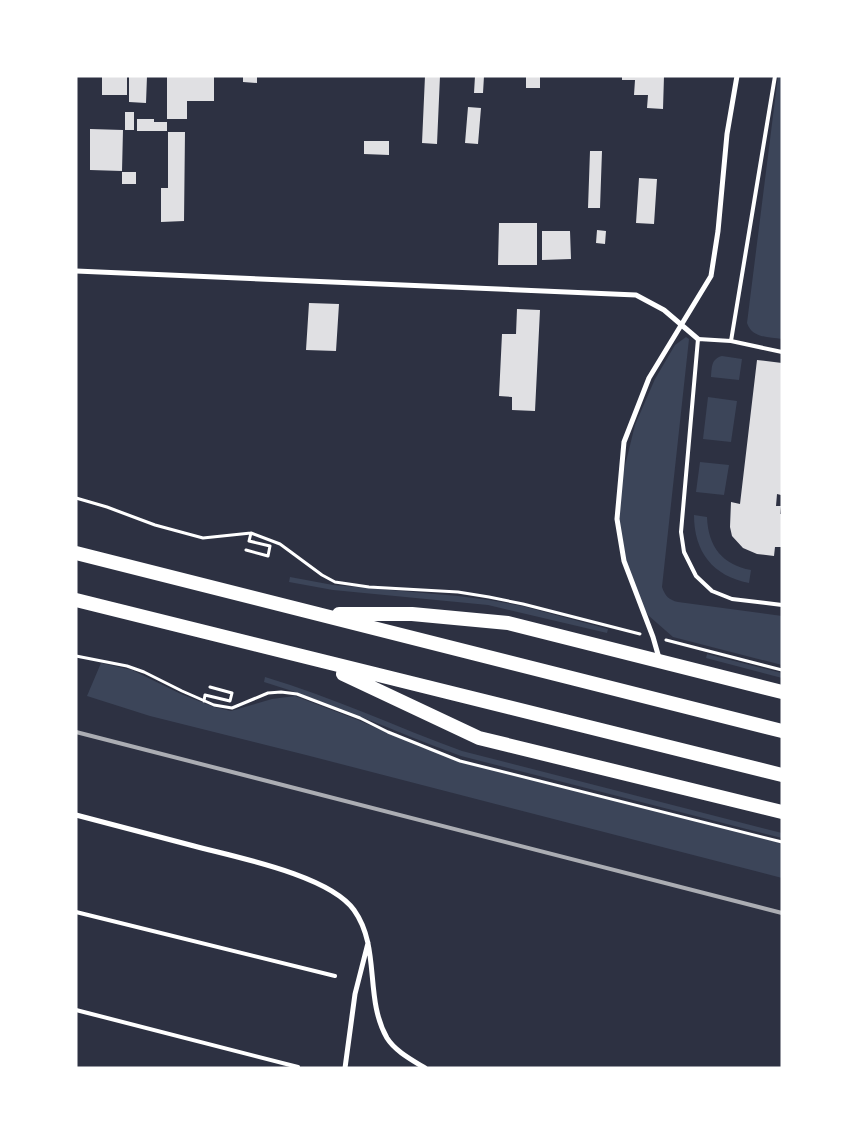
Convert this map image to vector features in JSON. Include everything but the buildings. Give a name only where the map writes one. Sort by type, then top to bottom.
[{"type":"highway","points":[[76,553],[782,731]]},
{"type":"highway","points":[[76,600],[782,775]]},
{"type":"highway","points":[[318,614],[412,614],[508,623],[782,692]]},
{"type":"highway","points":[[316,661],[478,738],[782,812]]},
{"type":"street","points":[[659,661],[653,637],[624,560],[617,519],[624,442],[649,378],[711,276],[718,231],[727,134],[737,76]]},
{"type":"street","points":[[76,271],[636,295],[664,310],[698,339]]},
{"type":"street","points":[[76,815],[279,868],[324,886],[342,898],[354,910],[368,940],[377,1015],[387,1039],[405,1056],[425,1068]]},
{"type":"street","points":[[345,1068],[355,994],[368,940]]},
{"type":"lane","points":[[731,341],[775,76]]},
{"type":"lane","points":[[782,352],[731,341],[698,339],[681,532],[684,552],[696,576],[712,591],[732,599],[782,605]]},
{"type":"lane","points":[[76,912],[335,976]]},
{"type":"lane","points":[[76,1010],[298,1067]]},
{"type":"path","points":[[76,498],[107,507],[155,525],[203,538],[251,534],[280,544],[322,575],[335,582],[369,587],[458,592],[489,597],[782,670]]},
{"type":"path","points":[[246,550],[268,556],[270,546],[250,541],[251,534]]},
{"type":"path","points":[[76,656],[127,666],[144,672],[214,705],[232,708],[268,693],[297,694],[360,718],[460,761],[782,842]]},
{"type":"path","points":[[204,701],[205,695],[230,701],[232,693],[210,688]]},
{"type":"shaded area","points":[[778,76],[782,76],[782,339],[757,334],[749,328],[747,323]]},
{"type":"shaded area","points":[[686,337],[689,339],[662,587],[668,597],[678,602],[782,616],[782,665],[673,637],[649,616],[636,598],[630,582],[618,517],[620,486],[635,425],[655,379],[675,345]]},
{"type":"shaded area","points":[[722,356],[742,359],[739,380],[711,377],[714,361]]},
{"type":"shaded area","points":[[708,397],[737,401],[731,442],[703,439]]},
{"type":"shaded area","points":[[700,462],[729,465],[724,495],[696,492]]},
{"type":"shaded area","points":[[694,515],[707,517],[710,537],[714,546],[725,559],[741,568],[751,570],[749,583],[725,575],[708,560],[698,540]]},
{"type":"shaded area","points":[[290,577],[333,585],[489,600],[522,606],[608,629],[607,633],[488,605],[333,590],[289,582]]},
{"type":"shaded area","points":[[707,654],[782,673],[782,678],[706,658]]},
{"type":"shaded area","points":[[101,663],[132,670],[181,694],[214,707],[231,711],[272,699],[295,696],[418,746],[459,760],[782,843],[782,878],[150,716],[87,696]]},
{"type":"shaded area","points":[[265,677],[340,703],[462,751],[782,833],[782,838],[461,756],[314,699],[264,682]]},
{"type":"railway","points":[[76,732],[782,913]]}]
